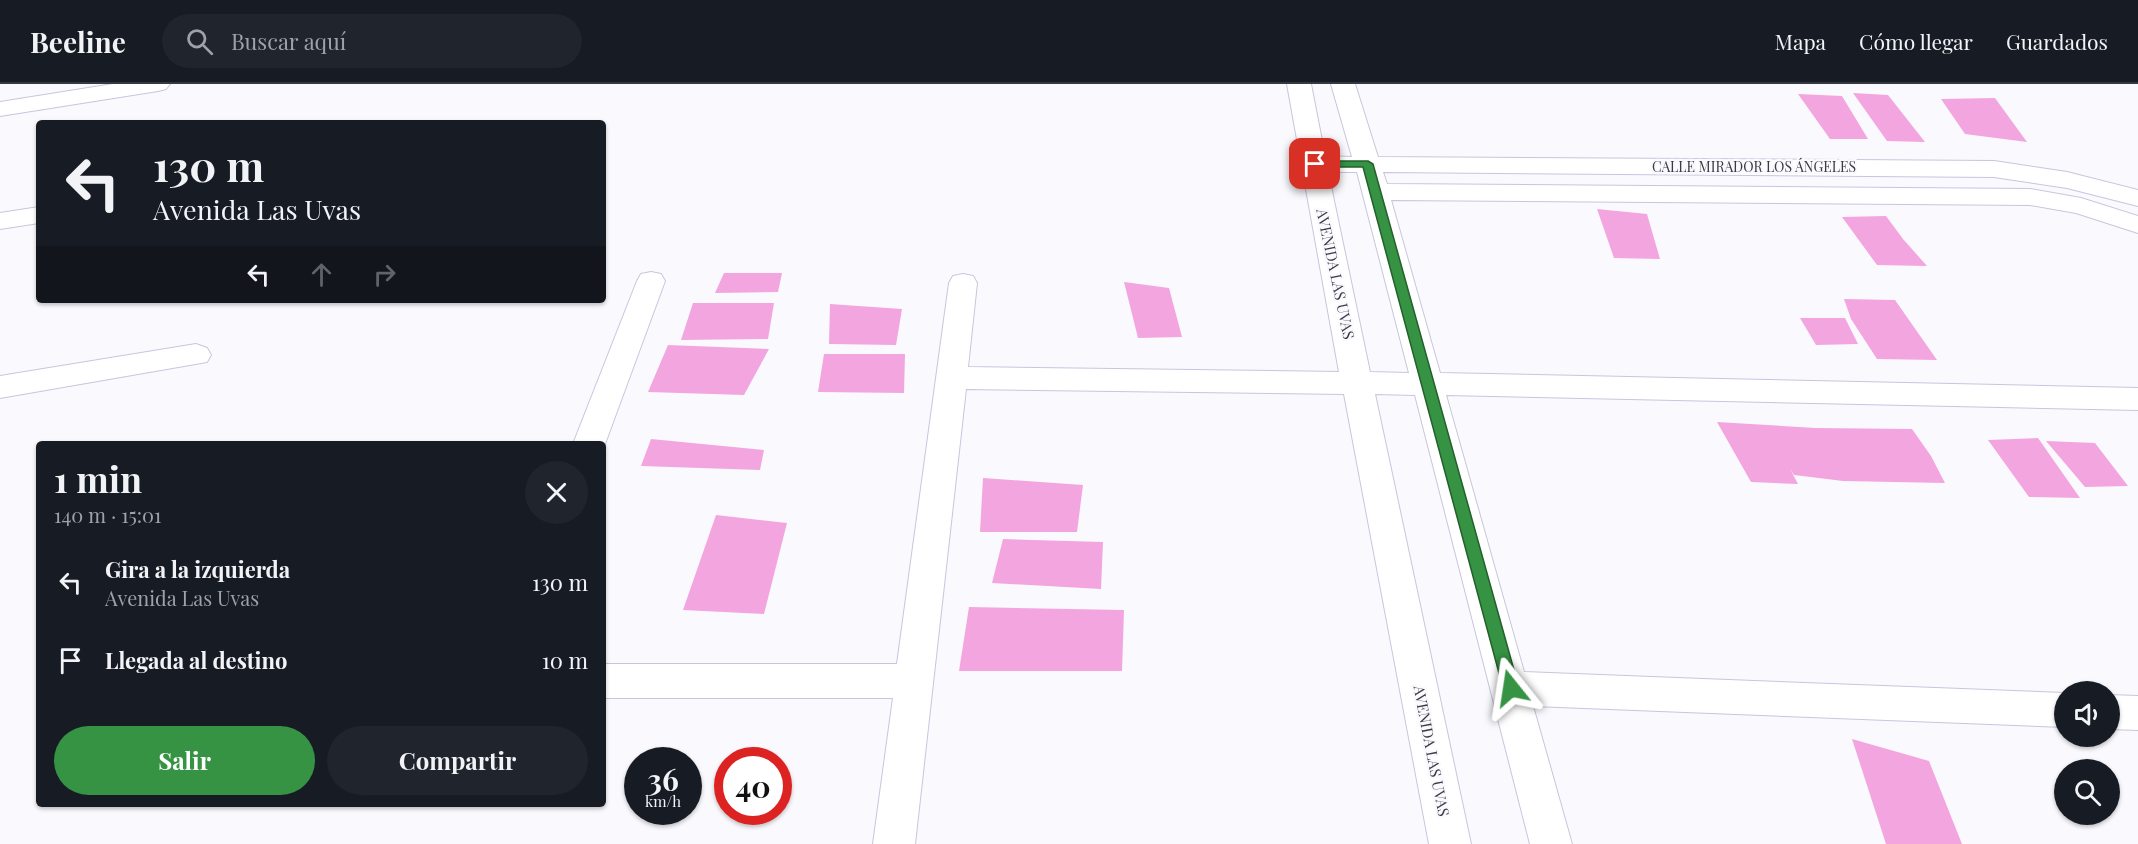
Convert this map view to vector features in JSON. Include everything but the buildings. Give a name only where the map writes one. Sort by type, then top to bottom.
[{"type":"street","points":[[0,109],[158,84]]},
{"type":"street","name":"AVENIDA LAS UVAS","points":[[1299,84],[1318,190],[1450,844]]},
{"type":"street","points":[[1343,84],[1372,178],[1426,384],[1511,688],[1551,844]]},
{"type":"street","points":[[1315,164],[1372,178]]},
{"type":"street","name":"CALLE MIRADOR LOS ÁNGELES","points":[[1372,178],[1994,169],[2035,172],[2138,198]]},
{"type":"street","name":"CALLE MIRADOR LOS ÁNGELES","points":[[1372,178],[2030,197],[2081,206],[2138,225]]},
{"type":"street","points":[[0,221],[36,215]]},
{"type":"street","points":[[590,441],[651,281]]},
{"type":"street","points":[[894,844],[963,283]]},
{"type":"street","points":[[0,387],[196,355]]},
{"type":"street","points":[[951,378],[1426,384],[2138,399]]},
{"type":"street","points":[[606,681],[914,681]]},
{"type":"street","points":[[1511,688],[2054,710]]},
{"type":"street","points":[[2120,712],[2138,713]]},
{"type":"route","points":[[1315,164],[1368,164],[1426,384],[1511,688]]}]
